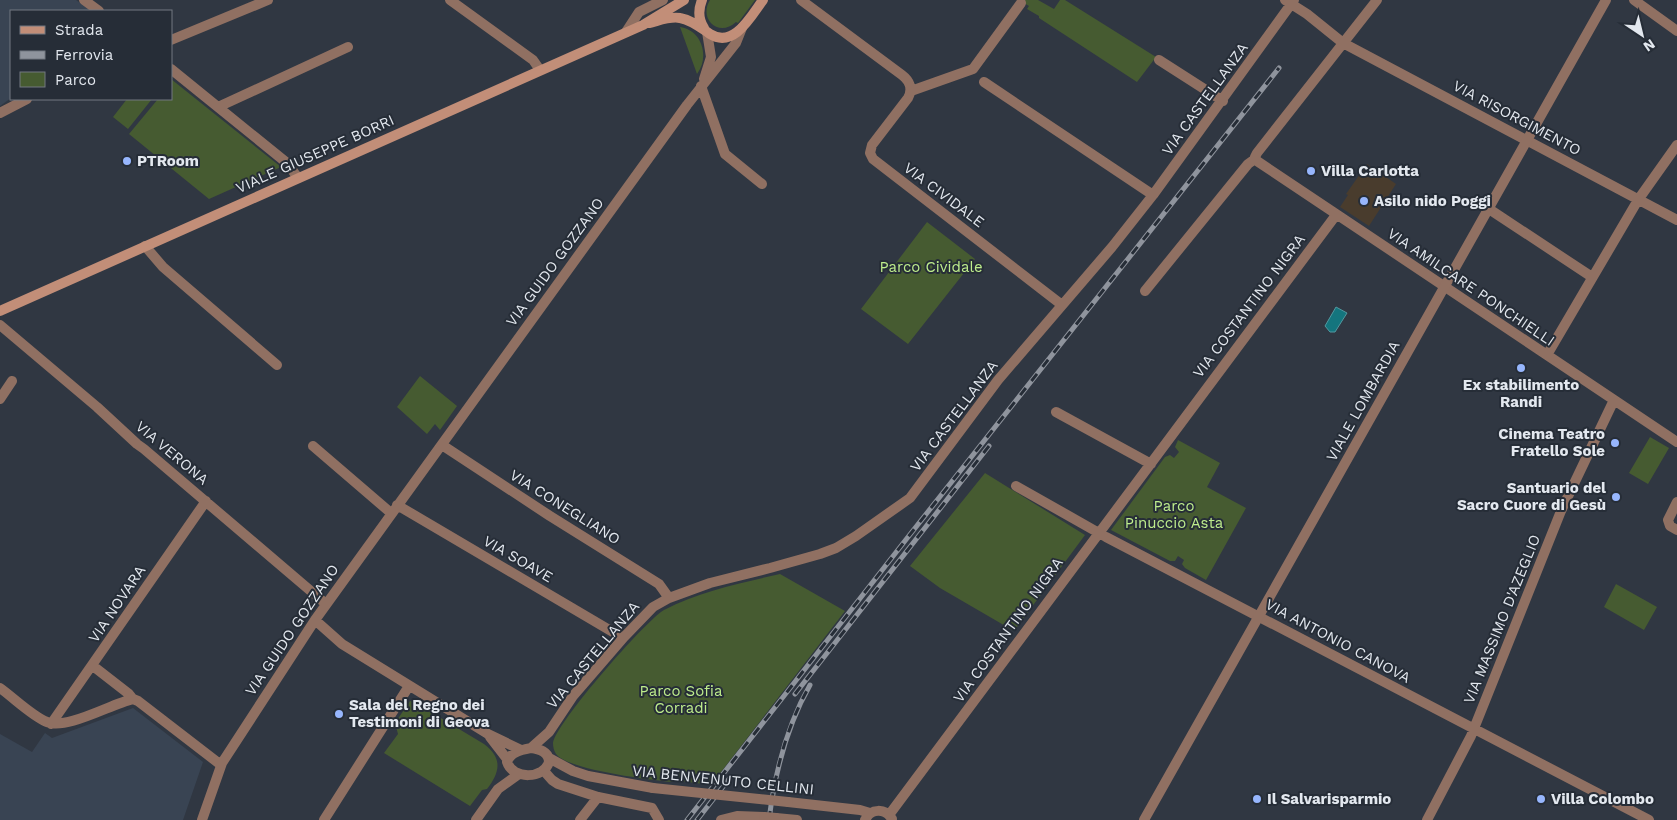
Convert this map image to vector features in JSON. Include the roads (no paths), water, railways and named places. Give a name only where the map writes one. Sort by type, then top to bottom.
[{"type":"main road","points":[[642,25],[684,0]]},
{"type":"main road","points":[[702,0],[699,14],[700,21],[706,30]]},
{"type":"main road","points":[[642,25],[678,18],[724,38],[732,36],[742,28],[763,0]]},
{"type":"main road","name":"VIALE GIUSEPPE BORRI","points":[[0,311],[642,25]]},
{"type":"street","points":[[84,0],[98,10]]},
{"type":"street","points":[[172,40],[268,0]]},
{"type":"street","points":[[450,0],[533,60],[540,70]]},
{"type":"street","points":[[626,32],[640,12],[662,0]]},
{"type":"street","points":[[801,0],[906,78],[909,82],[910,90],[973,69],[1020,3]]},
{"type":"street","points":[[1145,290],[1256,156],[1377,0]]},
{"type":"street","name":"VIALE LOMBARDIA","points":[[1144,819],[1606,0]]},
{"type":"street","points":[[1634,0],[1677,31]]},
{"type":"street","name":"VIA RISORGIMENTO","points":[[1290,1],[1343,43],[1677,220]]},
{"type":"street","name":"VIA CASTELLANZA","points":[[526,749],[549,732],[570,701],[650,609],[669,598],[724,579],[770,568],[830,550],[850,540],[902,504],[916,491],[998,380],[1112,247],[1153,195],[1223,101],[1290,1]]},
{"type":"street","name":"VIA GUIDO GOZZANO","points":[[202,820],[221,765],[315,620],[701,86],[736,43],[742,28]]},
{"type":"street","points":[[706,30],[711,57],[701,86],[725,154],[762,184]]},
{"type":"street","points":[[218,107],[348,47]]},
{"type":"street","points":[[1158,60],[1223,101]]},
{"type":"street","points":[[172,70],[287,164],[298,178]]},
{"type":"street","points":[[984,82],[1153,195]]},
{"type":"street","name":"VIA CIVIDALE","points":[[910,90],[908,98],[872,145],[870,153],[873,159],[1062,305]]},
{"type":"street","points":[[0,114],[25,100]]},
{"type":"street","points":[[1547,355],[1638,200],[1677,144]]},
{"type":"street","name":"VIA AMILCARE PONCHIELLI","points":[[1256,156],[1261,165],[1677,442]]},
{"type":"street","points":[[1489,209],[1592,277]]},
{"type":"street","name":"VIA COSTANTINO NIGRA","points":[[891,817],[1098,532],[1336,215]]},
{"type":"street","points":[[145,246],[163,267],[277,365]]},
{"type":"street","name":"VIA VERONA","points":[[0,324],[137,444],[326,604]]},
{"type":"street","points":[[0,399],[12,381]]},
{"type":"street","name":"VIA MASSIMO D'AZEGLIO","points":[[1427,820],[1474,729],[1561,511],[1614,400]]},
{"type":"street","points":[[1056,412],[1150,464]]},
{"type":"street","name":"VIA CONEGLIANO","points":[[442,445],[550,516],[659,584],[669,598]]},
{"type":"street","points":[[313,446],[394,509]]},
{"type":"street","name":"VIA ANTONIO CANOVA","points":[[1016,486],[1098,532],[1649,820]]},
{"type":"street","name":"VIA NOVARA","points":[[51,724],[206,501]]},
{"type":"street","points":[[1677,502],[1668,520],[1669,524],[1677,530]]},
{"type":"street","name":"VIA SOAVE","points":[[394,509],[623,638]]},
{"type":"street","points":[[315,620],[342,644],[488,734],[547,755],[550,762],[545,770],[532,775],[519,774],[512,770],[488,734]]},
{"type":"street","points":[[93,666],[133,699],[221,765]]},
{"type":"street","points":[[324,820],[409,686]]},
{"type":"street","points":[[0,688],[39,718],[51,724],[67,723],[133,699]]},
{"type":"street","name":"VIA CASTELLANZA","points":[[547,755],[549,732]]},
{"type":"street","points":[[476,820],[498,789],[507,762],[513,754],[526,749]]},
{"type":"street","name":"VIA BENVENUTO CELLINI","points":[[547,755],[573,771],[602,780],[653,788],[860,810],[868,817],[874,811],[882,811],[891,817]]},
{"type":"street","points":[[545,770],[556,783],[598,797],[652,808],[659,820]]},
{"type":"street","name":"VIA BENVENUTO CELLINI","points":[[545,770],[573,771]]},
{"type":"street","points":[[498,789],[519,774]]},
{"type":"street","points":[[580,820],[598,797]]},
{"type":"street","points":[[721,820],[737,816],[798,820]]},
{"type":"water","points":[[1336,307],[1347,313],[1335,332],[1330,332],[1325,326]]},
{"type":"railway","points":[[687,820],[1279,68]]},
{"type":"railway","points":[[795,694],[989,446]]},
{"type":"railway","points":[[769,820],[778,767],[783,750],[794,717],[810,685]]},
{"type":"railway","points":[[697,820],[729,779]]},
{"type":"place","name":"PTRoom","points":[[127,161]]},
{"type":"place","name":"Villa Carlotta","points":[[1311,171]]},
{"type":"place","name":"Asilo nido Poggi","points":[[1364,201]]},
{"type":"place","name":"Ex stabilimento Randi","points":[[1521,368]]},
{"type":"place","name":"Cinema Teatro Fratello Sole","points":[[1615,443]]},
{"type":"place","name":"Santuario del Sacro Cuore di Gesù","points":[[1616,497]]},
{"type":"place","name":"Sala del Regno dei Testimoni di Geova","points":[[339,714]]},
{"type":"place","name":"Il Salvarisparmio","points":[[1257,799]]},
{"type":"place","name":"Villa Colombo","points":[[1541,799]]},
{"type":"park label","name":"Parco Cividale","points":[[931,267]]},
{"type":"park label","name":"Parco Pinuccio Asta","points":[[1174,514]]},
{"type":"park label","name":"Parco Sofia Corradi","points":[[681,700]]}]
